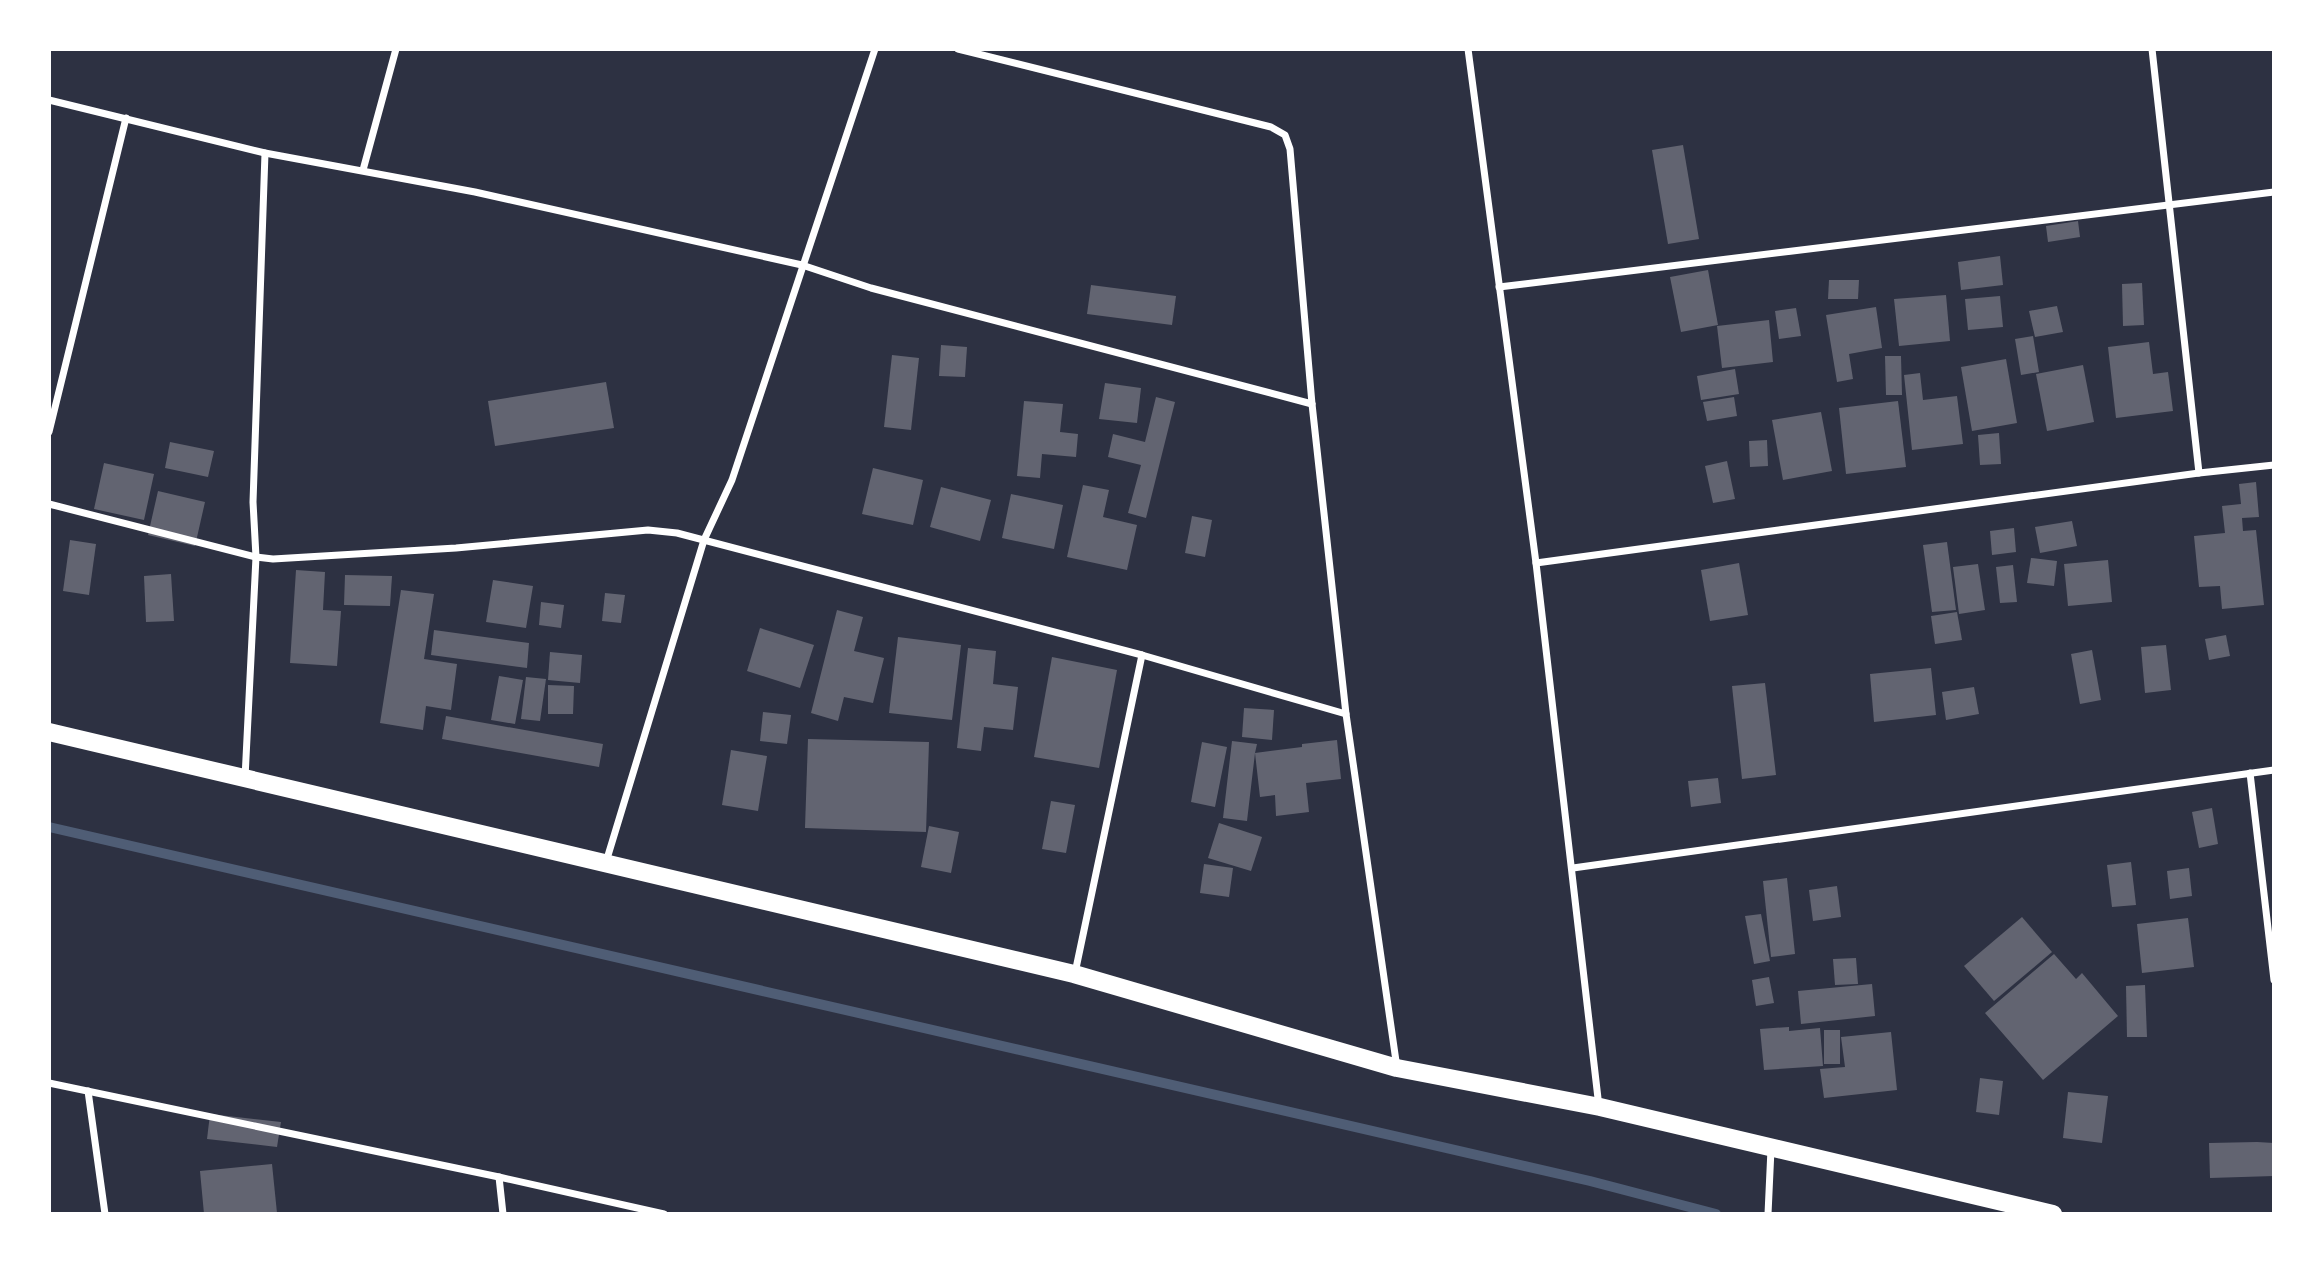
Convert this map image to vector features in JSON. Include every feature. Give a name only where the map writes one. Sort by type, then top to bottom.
[{"type":"main road","points":[[49,732],[1074,974],[1397,1069],[1600,1107],[2053,1214]]},
{"type":"street","points":[[363,170],[396,49]]},
{"type":"street","points":[[605,862],[704,540],[732,480],[875,49]]},
{"type":"street","points":[[958,49],[1271,127],[1285,135],[1290,149],[1312,404],[1346,714],[1397,1069]]},
{"type":"street","points":[[1468,49],[1536,563],[1600,1107]]},
{"type":"street","points":[[2152,49],[2199,473]]},
{"type":"street","points":[[49,100],[265,153],[475,192],[802,265],[871,288],[1312,404]]},
{"type":"street","points":[[49,432],[126,118]]},
{"type":"street","points":[[245,779],[256,557],[253,502],[265,153]]},
{"type":"street","points":[[1499,287],[2274,192]]},
{"type":"street","points":[[1536,563],[2274,465]]},
{"type":"street","points":[[49,504],[256,557],[273,559],[456,548],[648,530],[677,533],[1142,655],[1346,714]]},
{"type":"street","points":[[1074,974],[1142,655]]},
{"type":"street","points":[[1573,868],[2274,770]]},
{"type":"street","points":[[2250,773],[2274,979]]},
{"type":"street","points":[[49,1083],[664,1214]]},
{"type":"street","points":[[88,1091],[105,1214]]},
{"type":"street","points":[[1768,1214],[1771,1149]]},
{"type":"street","points":[[499,1177],[503,1214]]},
{"type":"building","points":[[1683,145],[1699,239],[1668,244],[1652,150]]},
{"type":"building","points":[[2078,221],[2080,237],[2048,242],[2046,226]]},
{"type":"building","points":[[2000,256],[2003,285],[1961,290],[1958,262]]},
{"type":"building","points":[[1708,270],[1718,325],[1681,332],[1670,277]]},
{"type":"building","points":[[1829,280],[1859,280],[1858,299],[1828,299]]},
{"type":"building","points":[[2142,283],[2144,325],[2123,326],[2122,284]]},
{"type":"building","points":[[1091,285],[1176,296],[1172,325],[1087,314]]},
{"type":"building","points":[[1946,295],[1950,341],[1899,346],[1894,299]]},
{"type":"building","points":[[2000,296],[2003,327],[1968,330],[1965,299]]},
{"type":"building","points":[[2057,306],[2063,332],[2035,337],[2029,311]]},
{"type":"building","points":[[1876,307],[1882,348],[1849,354],[1853,379],[1837,382],[1826,315]]},
{"type":"building","points":[[1796,308],[1801,336],[1779,339],[1775,311]]},
{"type":"building","points":[[1769,320],[1773,362],[1722,368],[1717,326]]},
{"type":"building","points":[[2033,336],[2039,372],[2021,375],[2015,339]]},
{"type":"building","points":[[2149,342],[2153,374],[2168,372],[2173,411],[2116,418],[2108,347]]},
{"type":"building","points":[[941,345],[967,347],[965,377],[939,376]]},
{"type":"building","points":[[892,355],[919,358],[911,430],[884,427]]},
{"type":"building","points":[[1885,356],[1901,356],[1902,395],[1886,395]]},
{"type":"building","points":[[2006,359],[2017,423],[1972,431],[1961,367]]},
{"type":"building","points":[[2083,365],[2094,422],[2047,431],[2036,374]]},
{"type":"building","points":[[1735,369],[1739,394],[1701,400],[1697,376]]},
{"type":"building","points":[[1920,373],[1923,400],[1957,396],[1963,444],[1912,450],[1904,375]]},
{"type":"building","points":[[606,382],[614,428],[495,446],[488,401]]},
{"type":"building","points":[[1105,383],[1141,388],[1137,423],[1099,419]]},
{"type":"building","points":[[1156,397],[1175,402],[1146,518],[1128,513],[1141,465],[1108,457],[1113,434],[1145,442]]},
{"type":"building","points":[[1734,397],[1737,416],[1707,421],[1703,402]]},
{"type":"building","points":[[1024,401],[1063,404],[1060,432],[1078,434],[1076,457],[1042,454],[1040,478],[1017,476]]},
{"type":"building","points":[[1898,401],[1906,467],[1846,474],[1839,408]]},
{"type":"building","points":[[1821,412],[1832,471],[1783,480],[1772,420]]},
{"type":"building","points":[[1999,433],[2001,464],[1980,465],[1978,435]]},
{"type":"building","points":[[1767,440],[1768,466],[1750,467],[1749,441]]},
{"type":"building","points":[[170,442],[214,451],[208,477],[165,468]]},
{"type":"building","points":[[1727,461],[1735,499],[1713,503],[1705,466]]},
{"type":"building","points":[[104,463],[154,474],[144,520],[94,509]]},
{"type":"building","points":[[873,468],[923,480],[913,525],[862,514]]},
{"type":"building","points":[[2256,482],[2259,517],[2242,518],[2243,531],[2256,530],[2264,605],[2222,609],[2220,586],[2199,587],[2194,536],[2225,533],[2222,506],[2241,504],[2239,484]]},
{"type":"building","points":[[1083,485],[1109,490],[1103,517],[1137,525],[1127,570],[1067,557]]},
{"type":"building","points":[[941,487],[991,500],[980,541],[930,527]]},
{"type":"building","points":[[158,491],[205,502],[195,546],[148,535]]},
{"type":"building","points":[[1011,494],[1063,505],[1054,549],[1002,538]]},
{"type":"building","points":[[1192,516],[1212,520],[1205,557],[1185,553]]},
{"type":"building","points":[[2072,521],[2077,546],[2040,553],[2035,527]]},
{"type":"building","points":[[2014,528],[2016,552],[1992,555],[1990,531]]},
{"type":"building","points":[[70,540],[96,544],[89,595],[63,591]]},
{"type":"building","points":[[1947,542],[1956,610],[1932,612],[1923,545]]},
{"type":"building","points":[[2031,558],[2057,561],[2054,586],[2027,583]]},
{"type":"building","points":[[2108,560],[2112,602],[2068,606],[2064,564]]},
{"type":"building","points":[[1739,563],[1748,615],[1710,621],[1701,570]]},
{"type":"building","points":[[1978,564],[1985,610],[1959,614],[1953,567]]},
{"type":"building","points":[[2013,565],[2017,602],[2000,603],[1996,567]]},
{"type":"building","points":[[296,570],[325,572],[323,610],[341,611],[337,666],[290,663]]},
{"type":"building","points":[[171,574],[174,621],[146,622],[144,576]]},
{"type":"building","points":[[345,575],[392,576],[390,606],[344,605]]},
{"type":"building","points":[[493,580],[533,586],[526,628],[486,622]]},
{"type":"building","points":[[401,590],[434,594],[424,659],[457,664],[451,710],[426,706],[423,730],[380,723]]},
{"type":"building","points":[[605,593],[625,595],[621,623],[602,621]]},
{"type":"building","points":[[541,602],[564,605],[561,628],[539,625]]},
{"type":"building","points":[[837,610],[863,617],[854,651],[884,658],[873,703],[844,697],[838,721],[811,713]]},
{"type":"building","points":[[1957,612],[1962,640],[1935,644],[1931,616]]},
{"type":"building","points":[[760,628],[814,645],[800,688],[747,671]]},
{"type":"building","points":[[434,630],[529,643],[527,668],[431,655]]},
{"type":"building","points":[[2226,635],[2230,656],[2209,660],[2205,639]]},
{"type":"building","points":[[898,637],[961,645],[952,720],[889,713]]},
{"type":"building","points":[[2166,645],[2171,690],[2145,693],[2141,647]]},
{"type":"building","points":[[968,648],[996,651],[993,684],[1018,687],[1013,730],[984,727],[981,751],[957,748]]},
{"type":"building","points":[[2092,650],[2101,700],[2080,704],[2071,654]]},
{"type":"building","points":[[550,652],[582,655],[580,683],[548,680]]},
{"type":"building","points":[[1052,657],[1117,670],[1099,768],[1034,757]]},
{"type":"building","points":[[1931,668],[1936,715],[1874,722],[1870,674]]},
{"type":"building","points":[[499,676],[523,680],[515,724],[491,720]]},
{"type":"building","points":[[526,677],[546,679],[540,721],[521,719]]},
{"type":"building","points":[[1765,683],[1776,775],[1742,779],[1732,686]]},
{"type":"building","points":[[548,685],[574,686],[573,714],[548,714]]},
{"type":"building","points":[[1974,687],[1979,714],[1946,720],[1942,692]]},
{"type":"building","points":[[1244,708],[1274,710],[1272,740],[1242,737]]},
{"type":"building","points":[[763,712],[791,715],[787,744],[760,741]]},
{"type":"building","points":[[446,716],[603,744],[599,767],[442,739]]},
{"type":"building","points":[[808,739],[929,742],[926,832],[805,828]]},
{"type":"building","points":[[1337,740],[1341,779],[1306,783],[1309,812],[1276,816],[1275,795],[1260,797],[1255,753]]},
{"type":"building","points":[[1232,741],[1257,744],[1247,821],[1223,818]]},
{"type":"building","points":[[1202,742],[1227,747],[1215,807],[1191,802]]},
{"type":"building","points":[[731,750],[767,756],[758,811],[722,805]]},
{"type":"building","points":[[1718,778],[1721,803],[1691,807],[1688,781]]},
{"type":"building","points":[[1051,801],[1075,805],[1066,853],[1042,849]]},
{"type":"building","points":[[2212,808],[2218,844],[2199,848],[2192,812]]},
{"type":"building","points":[[1219,823],[1262,837],[1251,871],[1208,858]]},
{"type":"building","points":[[929,826],[959,832],[951,873],[921,867]]},
{"type":"building","points":[[2131,862],[2136,905],[2112,907],[2107,865]]},
{"type":"building","points":[[1204,864],[1233,868],[1229,897],[1200,893]]},
{"type":"building","points":[[2189,868],[2192,896],[2170,899],[2167,871]]},
{"type":"building","points":[[1787,878],[1795,954],[1771,957],[1763,881]]},
{"type":"building","points":[[1837,886],[1841,917],[1813,921],[1809,890]]},
{"type":"building","points":[[1761,914],[1770,961],[1754,964],[1745,916]]},
{"type":"building","points":[[2022,917],[2052,952],[1994,1001],[1964,966]]},
{"type":"building","points":[[2188,918],[2194,967],[2142,973],[2137,924]]},
{"type":"building","points":[[2054,954],[2076,979],[2082,973],[2118,1016],[2043,1080],[1985,1013]]},
{"type":"building","points":[[1856,958],[1858,984],[1835,985],[1833,959]]},
{"type":"building","points":[[1769,977],[1774,1003],[1756,1006],[1752,980]]},
{"type":"building","points":[[1872,984],[1875,1016],[1801,1024],[1798,991]]},
{"type":"building","points":[[2145,985],[2147,1037],[2127,1037],[2126,986]]},
{"type":"building","points":[[1789,1027],[1789,1031],[1820,1028],[1823,1066],[1764,1070],[1760,1029]]},
{"type":"building","points":[[1824,1030],[1840,1030],[1840,1064],[1824,1064]]},
{"type":"building","points":[[1891,1032],[1897,1090],[1824,1098],[1820,1069],[1845,1067],[1841,1037]]},
{"type":"building","points":[[1980,1078],[2003,1081],[1999,1115],[1976,1112]]},
{"type":"building","points":[[2068,1092],[2108,1096],[2102,1143],[2063,1138]]},
{"type":"building","points":[[210,1114],[281,1122],[277,1147],[207,1139]]},
{"type":"building","points":[[2209,1143],[2274,1143],[2274,1176],[2210,1178]]},
{"type":"building","points":[[272,1164],[277,1213],[204,1214],[200,1171]]},
{"type":"waterway","points":[[49,827],[1590,1181],[1716,1214]]}]
